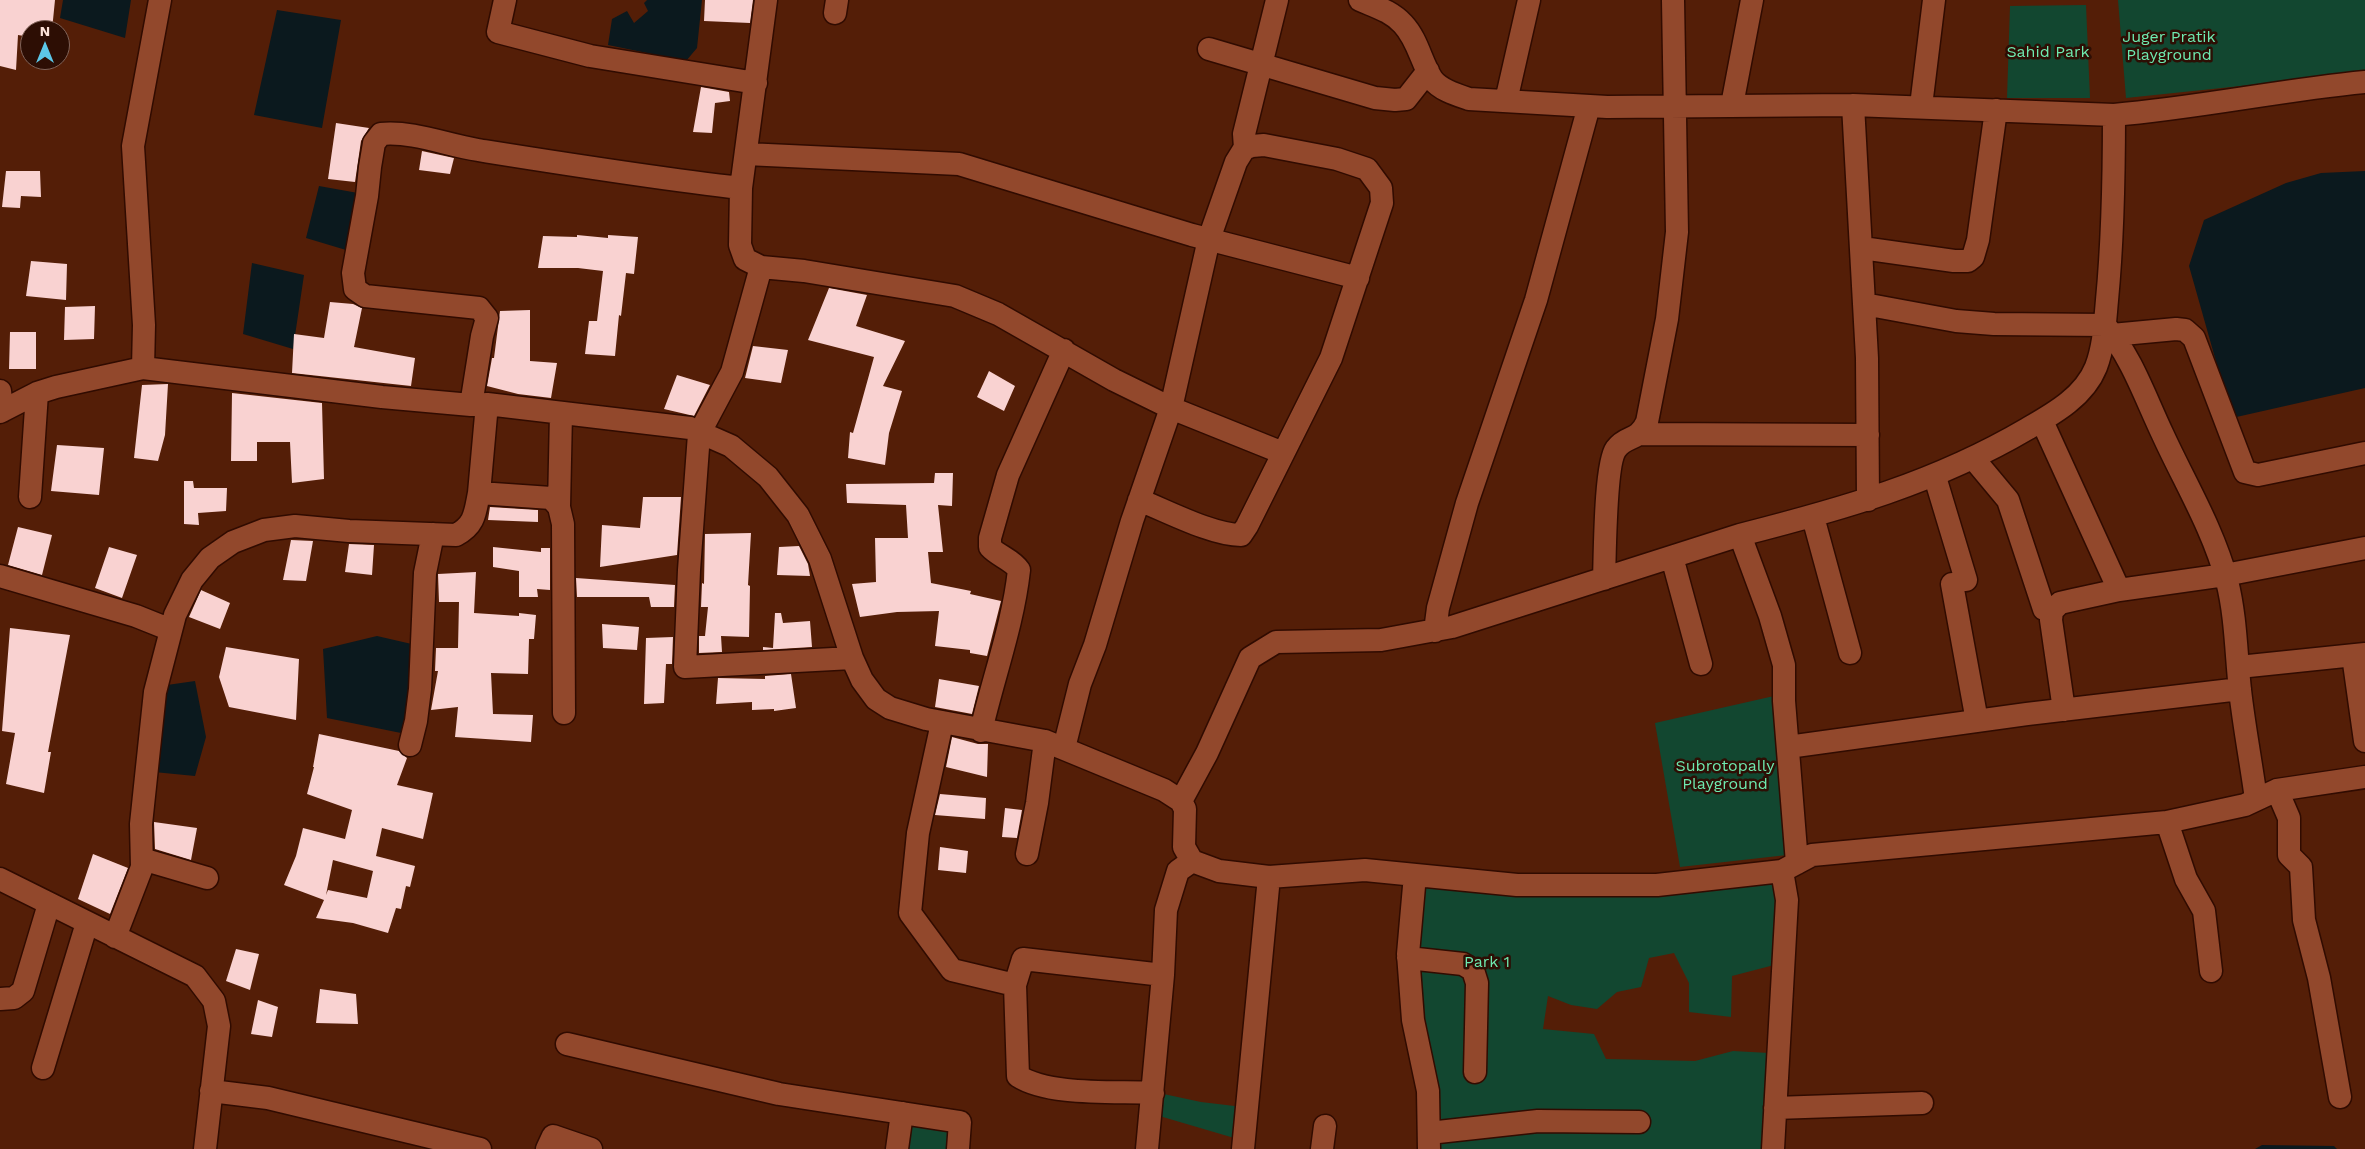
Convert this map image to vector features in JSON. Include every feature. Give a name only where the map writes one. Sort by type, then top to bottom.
[{"type":"street","points":[[143,368],[144,325],[133,146],[160,0]]},
{"type":"street","points":[[505,0],[498,32],[590,56],[756,83]]},
{"type":"street","points":[[766,0],[741,188],[740,245],[745,259],[761,267],[804,271],[955,296],[998,314],[1114,380],[1171,408],[1283,453]]},
{"type":"street","points":[[1027,854],[1037,803],[1054,744],[1080,684],[1171,408],[1209,239],[1236,162],[1246,148],[1244,134],[1277,0]]},
{"type":"street","points":[[1360,0],[1390,12],[1404,25],[1418,47],[1433,81],[1451,94],[1469,99],[1589,106],[1852,104],[2114,115],[2303,88],[2365,82]]},
{"type":"street","points":[[1506,101],[1529,0]]},
{"type":"street","points":[[1641,434],[1647,422],[1667,319],[1677,232],[1673,0]]},
{"type":"street","points":[[1732,105],[1752,0]]},
{"type":"street","points":[[1921,106],[1934,0]]},
{"type":"street","points":[[1209,49],[1375,98],[1406,99],[1428,71]]},
{"type":"street","points":[[1852,104],[1862,248],[1868,435],[1868,500]]},
{"type":"street","points":[[1435,631],[1438,608],[1467,503],[1536,300],[1589,106]]},
{"type":"street","points":[[1862,248],[1954,261],[1968,261],[1973,257],[1978,240],[1996,110]]},
{"type":"street","points":[[1181,801],[1207,753],[1250,658],[1276,642],[1381,640],[1452,627],[1740,535],[1812,517],[1935,477],[2061,410],[2090,379],[2108,330],[2114,211],[2114,115]]},
{"type":"street","points":[[115,937],[142,867],[141,824],[155,692],[175,614],[192,580],[210,558],[233,542],[264,530],[295,526],[349,531],[456,535],[466,530],[474,518],[479,493],[479,405],[482,336],[487,318],[479,308],[365,296],[355,288],[353,273],[374,143],[382,134],[398,132],[464,148],[667,180],[741,188]]},
{"type":"street","points":[[1140,500],[1195,523],[1232,534],[1241,534],[1331,358],[1382,203],[1381,188],[1367,169],[1314,154],[1264,145],[1244,149]]},
{"type":"street","points":[[746,154],[959,164],[1209,239],[1358,278]]},
{"type":"street","points":[[761,267],[732,372],[700,434],[689,570],[685,666],[852,658]]},
{"type":"street","points":[[1864,304],[1966,322],[2108,330],[2185,330],[2194,338],[2245,472],[2258,475],[2365,453]]},
{"type":"street","points":[[2108,330],[2133,365],[2182,478],[2202,513],[2225,574],[2235,625],[2240,689],[2256,798]]},
{"type":"street","points":[[981,731],[993,679],[1000,659],[1019,570],[1017,565],[996,554],[990,547],[990,538],[1008,475],[1064,350]]},
{"type":"street","points":[[1,404],[37,393],[143,368],[353,394],[561,413],[690,428],[731,446],[768,477],[798,515],[820,559],[852,658],[862,680],[876,699],[890,708],[942,723],[1054,744],[1164,790],[1181,801],[1185,809],[1184,847],[1192,861],[1219,871],[1269,877],[1365,870],[1517,886],[1657,886],[1790,867],[1812,855],[2167,822],[2245,806],[2256,798],[2277,790],[2365,777]]},
{"type":"street","points":[[30,497],[37,393]]},
{"type":"street","points":[[561,413],[559,506],[562,524],[564,714]]},
{"type":"street","points":[[2042,421],[2119,590]]},
{"type":"street","points":[[1604,579],[1606,512],[1612,456],[1624,442],[1641,434],[1868,435]]},
{"type":"street","points":[[1973,458],[2008,500],[2044,609]]},
{"type":"street","points":[[1935,477],[1959,582],[1977,721]]},
{"type":"street","points":[[479,493],[542,496],[551,498],[559,506]]},
{"type":"street","points":[[1812,517],[1850,653]]},
{"type":"street","points":[[410,745],[416,721],[420,689],[425,573],[433,534]]},
{"type":"street","points":[[1740,535],[1770,616],[1784,665],[1784,700],[1788,747],[1790,867],[1773,1149]]},
{"type":"street","points":[[2064,710],[2051,620],[2052,611],[2060,603],[2119,590],[2225,574],[2365,548]]},
{"type":"street","points":[[1672,557],[1701,664]]},
{"type":"street","points":[[0,576],[136,616],[171,630]]},
{"type":"street","points":[[2238,666],[2359,655],[2365,741]]},
{"type":"street","points":[[1788,747],[1977,721],[2240,689]]},
{"type":"street","points":[[942,723],[918,833],[910,913],[952,970],[1015,985]]},
{"type":"street","points":[[2277,790],[2289,818],[2289,855],[2301,867],[2304,920],[2319,978],[2340,1097]]},
{"type":"street","points":[[2167,822],[2186,878],[2204,911],[2211,972]]},
{"type":"street","points":[[142,859],[207,878]]},
{"type":"street","points":[[1147,1149],[1163,975],[1166,910],[1178,871],[1192,861]]},
{"type":"street","points":[[1414,875],[1408,958],[1413,1020],[1428,1091],[1429,1141],[1538,1121],[1639,1122]]},
{"type":"street","points":[[1243,1149],[1269,877]]},
{"type":"street","points":[[0,879],[195,976],[214,1001],[218,1026],[205,1149]]},
{"type":"street","points":[[0,999],[14,998],[23,991],[50,904]]},
{"type":"street","points":[[43,1068],[87,923]]},
{"type":"street","points":[[1408,958],[1463,964],[1473,970],[1477,983],[1475,1072]]},
{"type":"street","points":[[1153,1093],[1053,1088],[1030,1084],[1018,1076],[1015,985],[1023,960],[1163,975]]},
{"type":"street","points":[[567,1044],[779,1094],[960,1122],[958,1149]]},
{"type":"street","points":[[211,1090],[268,1098],[480,1149]]},
{"type":"street","points":[[1776,1108],[1922,1104]]},
{"type":"street","points":[[897,1149],[902,1113]]},
{"type":"street","points":[[1322,1149],[1325,1126]]},
{"type":"street","points":[[547,1149],[553,1136],[591,1149]]},
{"type":"green space","name":"Juger Pratik Playground","points":[[2118,0],[2365,0],[2365,73],[2126,98]]},
{"type":"green space","name":"Sahid Park","points":[[2086,5],[2090,98],[2007,98],[2010,6]]},
{"type":"green space","name":"Subrotopally Playground","points":[[1774,696],[1796,854],[1680,867],[1655,723]]},
{"type":"green space","name":"Park 1","points":[[1776,877],[1778,964],[1732,976],[1731,1017],[1689,1012],[1689,983],[1674,953],[1649,958],[1641,987],[1617,992],[1597,1009],[1571,1005],[1548,996],[1543,1029],[1594,1034],[1606,1059],[1695,1061],[1733,1051],[1769,1053],[1764,1149],[1437,1149],[1415,940],[1421,885]]},
{"type":"green space","points":[[1159,1093],[1201,1102],[1243,1107],[1241,1140],[1156,1115]]},
{"type":"green space","points":[[902,1113],[960,1122],[958,1149],[899,1149]]},
{"type":"shaded area","points":[[63,0],[131,0],[125,38],[60,18]]},
{"type":"shaded area","points":[[647,0],[702,0],[697,48],[686,61],[608,45],[612,19],[627,11],[634,23],[648,11],[644,3]]},
{"type":"shaded area","points":[[277,10],[341,20],[322,128],[254,115]]},
{"type":"shaded area","points":[[2365,171],[2365,388],[2232,418],[2189,266],[2204,220],[2286,183],[2321,173]]},
{"type":"shaded area","points":[[319,186],[358,193],[346,250],[306,238]]},
{"type":"shaded area","points":[[252,263],[304,275],[293,349],[243,334]]},
{"type":"shaded area","points":[[377,636],[416,645],[406,734],[327,718],[323,649]]},
{"type":"shaded area","points":[[195,681],[206,737],[195,776],[154,772],[160,686]]},
{"type":"shaded area","points":[[2262,1145],[2334,1146],[2337,1149],[2255,1149]]},
{"type":"building","points":[[0,0],[55,0],[53,20],[20,20],[16,70],[0,66]]},
{"type":"building","points":[[705,0],[753,0],[750,23],[704,21]]},
{"type":"building","points":[[701,87],[729,92],[730,101],[715,103],[712,133],[693,132]]},
{"type":"building","points":[[336,123],[369,128],[361,141],[355,182],[328,179]]},
{"type":"building","points":[[422,151],[454,158],[450,174],[419,170]]},
{"type":"building","points":[[6,171],[40,171],[41,197],[21,196],[20,208],[2,207]]},
{"type":"building","points":[[577,235],[608,238],[608,235],[638,237],[634,274],[626,273],[615,356],[585,354],[589,321],[597,321],[603,271],[578,268],[538,268],[543,236],[577,237]]},
{"type":"building","points":[[31,261],[67,264],[66,300],[26,296]]},
{"type":"building","points":[[829,288],[867,295],[856,326],[905,341],[883,386],[902,391],[889,433],[885,465],[848,458],[850,432],[853,433],[874,357],[808,340]]},
{"type":"building","points":[[330,302],[353,304],[362,308],[354,347],[415,358],[411,386],[292,373],[294,334],[324,338]]},
{"type":"building","points":[[95,306],[94,339],[64,340],[65,307]]},
{"type":"building","points":[[530,310],[530,361],[557,363],[551,398],[518,394],[487,386],[492,358],[494,358],[500,311]]},
{"type":"building","points":[[10,332],[36,332],[36,369],[9,369]]},
{"type":"building","points":[[753,346],[788,350],[781,383],[745,378]]},
{"type":"building","points":[[989,371],[1015,386],[1004,411],[977,397]]},
{"type":"building","points":[[677,375],[710,385],[694,416],[664,409]]},
{"type":"building","points":[[168,384],[165,435],[158,461],[134,458],[142,385]]},
{"type":"building","points":[[232,393],[322,403],[324,479],[292,483],[290,442],[257,442],[257,461],[231,461]]},
{"type":"building","points":[[57,445],[104,448],[99,495],[51,491]]},
{"type":"building","points":[[935,473],[953,473],[952,506],[938,505],[943,552],[928,552],[931,583],[971,591],[970,594],[1001,601],[987,656],[970,653],[970,650],[935,646],[939,611],[897,612],[860,617],[852,584],[876,582],[875,538],[908,538],[906,505],[847,503],[846,484],[934,483]]},
{"type":"building","points":[[184,481],[193,481],[194,488],[227,488],[226,511],[198,513],[199,525],[184,524]]},
{"type":"building","points":[[643,497],[681,497],[677,555],[600,567],[602,525],[640,528]]},
{"type":"building","points":[[490,507],[538,510],[538,522],[488,520]]},
{"type":"building","points":[[18,527],[52,535],[42,575],[8,565]]},
{"type":"building","points":[[751,533],[748,585],[750,586],[749,637],[721,636],[722,652],[699,653],[699,636],[705,636],[708,607],[701,607],[702,583],[704,584],[705,534]]},
{"type":"building","points":[[291,540],[313,541],[306,581],[283,580]]},
{"type":"building","points":[[349,544],[374,545],[372,575],[345,572]]},
{"type":"building","points":[[799,546],[808,564],[810,576],[777,575],[779,547]]},
{"type":"building","points":[[109,547],[137,555],[122,598],[95,588]]},
{"type":"building","points":[[493,547],[541,552],[541,548],[550,548],[550,590],[537,589],[538,597],[519,597],[519,571],[493,567]]},
{"type":"building","points":[[476,572],[474,613],[519,616],[519,613],[536,615],[534,639],[529,639],[528,674],[491,673],[493,714],[533,715],[531,742],[455,737],[458,707],[431,710],[438,671],[435,671],[436,648],[458,648],[459,602],[439,602],[438,574]]},
{"type":"building","points":[[576,578],[675,585],[674,607],[651,607],[649,597],[577,597]]},
{"type":"building","points":[[201,590],[230,603],[220,629],[189,617]]},
{"type":"building","points":[[775,613],[781,613],[783,623],[810,621],[812,647],[763,650],[763,647],[773,648]]},
{"type":"building","points":[[602,624],[639,627],[637,650],[603,648]]},
{"type":"building","points":[[10,628],[70,635],[48,752],[51,752],[44,793],[6,784],[15,733],[2,731]]},
{"type":"building","points":[[673,637],[672,664],[666,664],[664,703],[644,704],[646,638]]},
{"type":"building","points":[[226,647],[299,659],[296,720],[229,707],[219,677]]},
{"type":"building","points":[[791,674],[796,708],[774,711],[774,709],[752,710],[752,702],[716,704],[718,678],[765,679],[765,676]]},
{"type":"building","points":[[939,679],[979,686],[972,714],[935,707]]},
{"type":"building","points":[[319,734],[399,751],[407,758],[397,785],[433,793],[423,839],[382,828],[376,856],[415,866],[410,887],[406,886],[401,909],[396,908],[388,933],[353,923],[316,918],[324,900],[284,885],[296,856],[303,828],[345,839],[352,810],[307,794]],"holes":[[[333,860],[373,871],[367,898],[328,890],[326,895]]]},
{"type":"building","points":[[952,737],[978,744],[988,744],[987,777],[946,767]]},
{"type":"building","points":[[940,794],[986,798],[985,819],[935,815]]},
{"type":"building","points":[[1005,808],[1022,810],[1017,838],[1002,837]]},
{"type":"building","points":[[154,822],[197,828],[191,860],[155,849]]},
{"type":"building","points":[[940,847],[968,851],[966,873],[938,870]]},
{"type":"building","points":[[93,854],[128,868],[110,914],[78,899]]},
{"type":"building","points":[[236,949],[259,954],[250,990],[226,981]]},
{"type":"building","points":[[320,989],[356,994],[358,1024],[316,1023]]},
{"type":"building","points":[[258,1000],[278,1007],[272,1037],[251,1034]]}]
